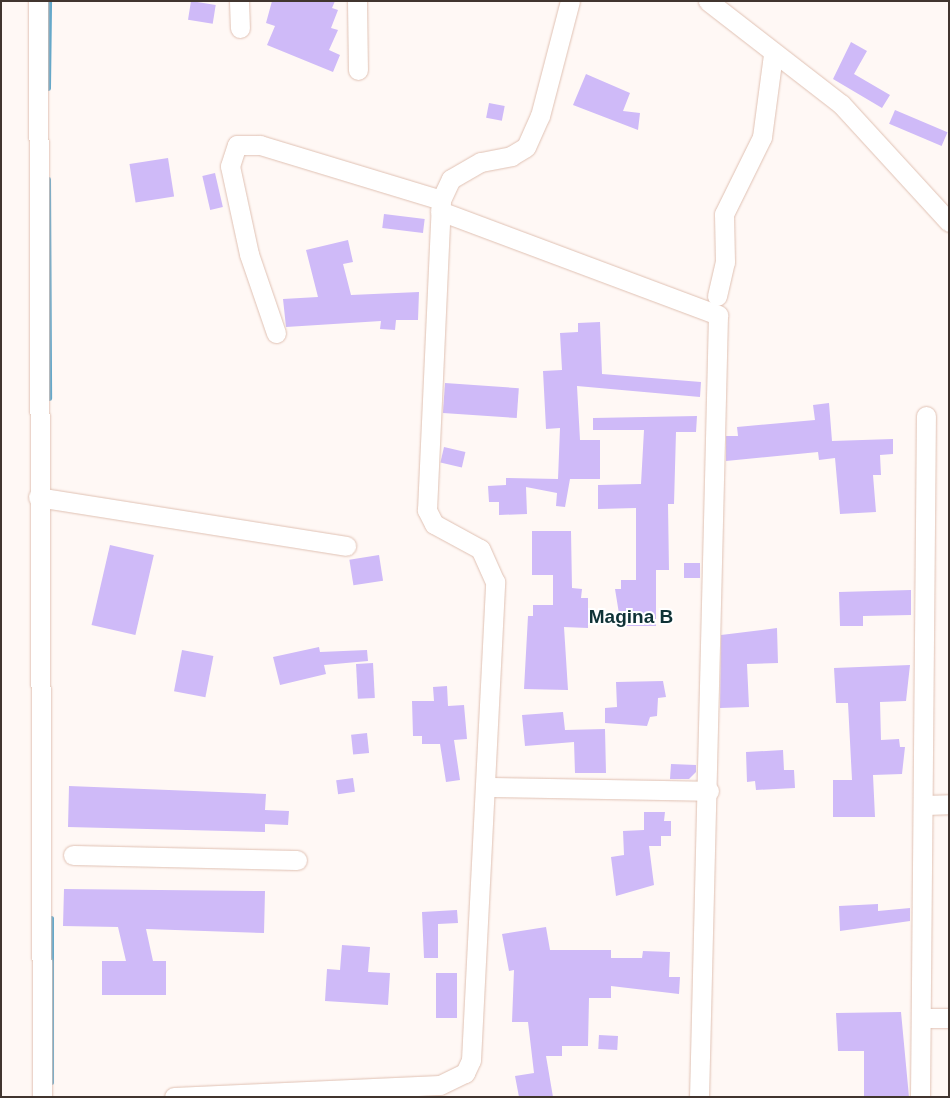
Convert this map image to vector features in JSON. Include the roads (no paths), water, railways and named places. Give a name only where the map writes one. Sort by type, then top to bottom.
[{"type":"street","points":[[38,1],[38,497],[42,854],[42,1097]]},
{"type":"street","points":[[239,1],[240,28]]},
{"type":"street","points":[[357,1],[358,70]]},
{"type":"street","points":[[174,1097],[440,1091],[465,1072],[474,1044],[488,786],[496,582],[480,549],[434,524],[427,510],[441,206],[451,179],[481,162],[511,156],[526,148],[540,116],[570,1]]},
{"type":"street","points":[[708,1],[773,54],[841,104],[949,222]]},
{"type":"street","points":[[717,296],[725,262],[724,214],[762,137],[773,54]]},
{"type":"street","points":[[276,333],[250,254],[230,166],[237,145],[260,145],[441,206],[718,315],[709,791],[699,1097]]},
{"type":"street","points":[[920,1097],[926,416]]},
{"type":"street","points":[[38,497],[346,546]]},
{"type":"street","points":[[488,786],[709,791]]},
{"type":"street","points":[[924,805],[949,804]]},
{"type":"street","points":[[42,854],[297,860]]},
{"type":"street","points":[[921,1018],[949,1018]]},
{"type":"waterway","points":[[48,88],[49,1]]},
{"type":"waterway","points":[[48,179],[49,398]]},
{"type":"waterway","points":[[51,918],[51,1082]]},
{"type":"district","name":"Magina B","points":[[631,617]]}]
